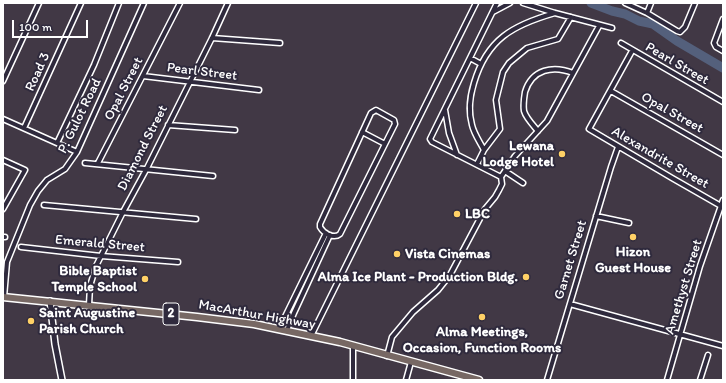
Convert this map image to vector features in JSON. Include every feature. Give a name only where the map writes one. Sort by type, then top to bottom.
[{"type":"highway","name":"MacArthur Highway","points":[[3,297],[227,320],[287,330],[353,346],[478,380]]},
{"type":"street","points":[[3,81],[40,3]]},
{"type":"street","name":"Road 3","points":[[24,128],[81,3]]},
{"type":"street","points":[[57,143],[94,65],[119,3]]},
{"type":"street","name":"P. Gulot Road","points":[[3,297],[7,262],[30,204],[47,180],[65,170],[77,152],[144,3]]},
{"type":"street","name":"Opal Street","points":[[98,163],[180,3]]},
{"type":"street","name":"Diamond Street","points":[[89,305],[90,286],[93,274],[101,256],[122,212],[190,82],[228,3]]},
{"type":"street","points":[[311,336],[476,3]]},
{"type":"street","points":[[497,3],[430,139],[432,142],[457,156],[477,164],[501,177]]},
{"type":"street","points":[[493,12],[510,3]]},
{"type":"street","points":[[523,3],[599,26],[612,28]]},
{"type":"street","points":[[625,3],[647,13],[680,32],[685,27],[694,3]]},
{"type":"street","points":[[647,13],[651,3]]},
{"type":"street","points":[[484,150],[472,125],[470,105],[472,92],[481,64],[489,51],[500,38],[534,19],[555,13]]},
{"type":"street","points":[[477,164],[484,150],[500,129],[496,100],[503,72],[509,63],[527,48],[558,39],[570,17]]},
{"type":"street","points":[[723,19],[714,43],[716,47],[723,51]]},
{"type":"street","points":[[387,356],[392,337],[414,312],[438,290],[450,275],[485,209],[499,190],[502,184],[501,177],[514,156],[547,121],[599,26]]},
{"type":"street","points":[[212,38],[280,43]]},
{"type":"street","name":"Pearl Street","points":[[621,43],[632,51],[723,102]]},
{"type":"street","points":[[611,91],[632,51]]},
{"type":"street","points":[[470,58],[481,64]]},
{"type":"street","points":[[538,131],[524,111],[524,95],[528,84],[539,73],[550,69],[559,69],[573,73]]},
{"type":"street","name":"Pearl Street","points":[[143,76],[259,90]]},
{"type":"street","name":"Opal Street","points":[[611,91],[723,155]]},
{"type":"street","name":"Alexandrite Street","points":[[611,91],[589,129],[720,206]]},
{"type":"street","points":[[445,109],[449,133],[457,156]]},
{"type":"street","points":[[376,110],[395,121],[395,124],[340,234],[338,236],[328,234],[322,230],[320,224],[362,132],[371,113],[376,110]]},
{"type":"street","points":[[3,119],[77,152]]},
{"type":"street","points":[[168,125],[235,130]]},
{"type":"street","points":[[362,132],[385,144]]},
{"type":"street","name":"Garnet Street","points":[[548,380],[596,216],[618,147]]},
{"type":"street","points":[[3,160],[25,170],[3,209]]},
{"type":"street","points":[[85,163],[98,163],[213,176]]},
{"type":"street","points":[[505,171],[523,183]]},
{"type":"street","name":"Amethyst Street","points":[[668,380],[700,266],[723,200]]},
{"type":"street","points":[[44,205],[196,219]]},
{"type":"street","points":[[596,216],[628,222]]},
{"type":"street","points":[[279,329],[328,234]]},
{"type":"street","points":[[287,330],[328,234]]},
{"type":"street","name":"Emerald Street","points":[[21,247],[101,256],[178,262]]},
{"type":"street","points":[[50,301],[55,344],[62,380]]},
{"type":"street","points":[[570,304],[723,346]]},
{"type":"street","points":[[353,346],[353,380]]},
{"type":"street","points":[[700,380],[708,355]]},
{"type":"street","points":[[406,380],[411,362]]},
{"type":"waterway","points":[[591,3],[625,14],[639,21],[653,24],[677,41],[723,68]]},
{"type":"place","name":"Lewana Lodge Hotel","points":[[562,154]]},
{"type":"place","name":"LBC","points":[[457,214]]},
{"type":"place","name":"Hizon Guest House","points":[[633,237]]},
{"type":"place","name":"Vista Cinemas","points":[[397,254]]},
{"type":"place","name":"Alma Ice Plant - Production Bldg.","points":[[526,277]]},
{"type":"place","name":"Bible Baptist Temple School","points":[[145,279]]},
{"type":"place","name":"Alma Meetings, Occasion, Function Rooms","points":[[482,317]]},
{"type":"place","name":"Saint Augustine Parish Church","points":[[31,321]]}]
